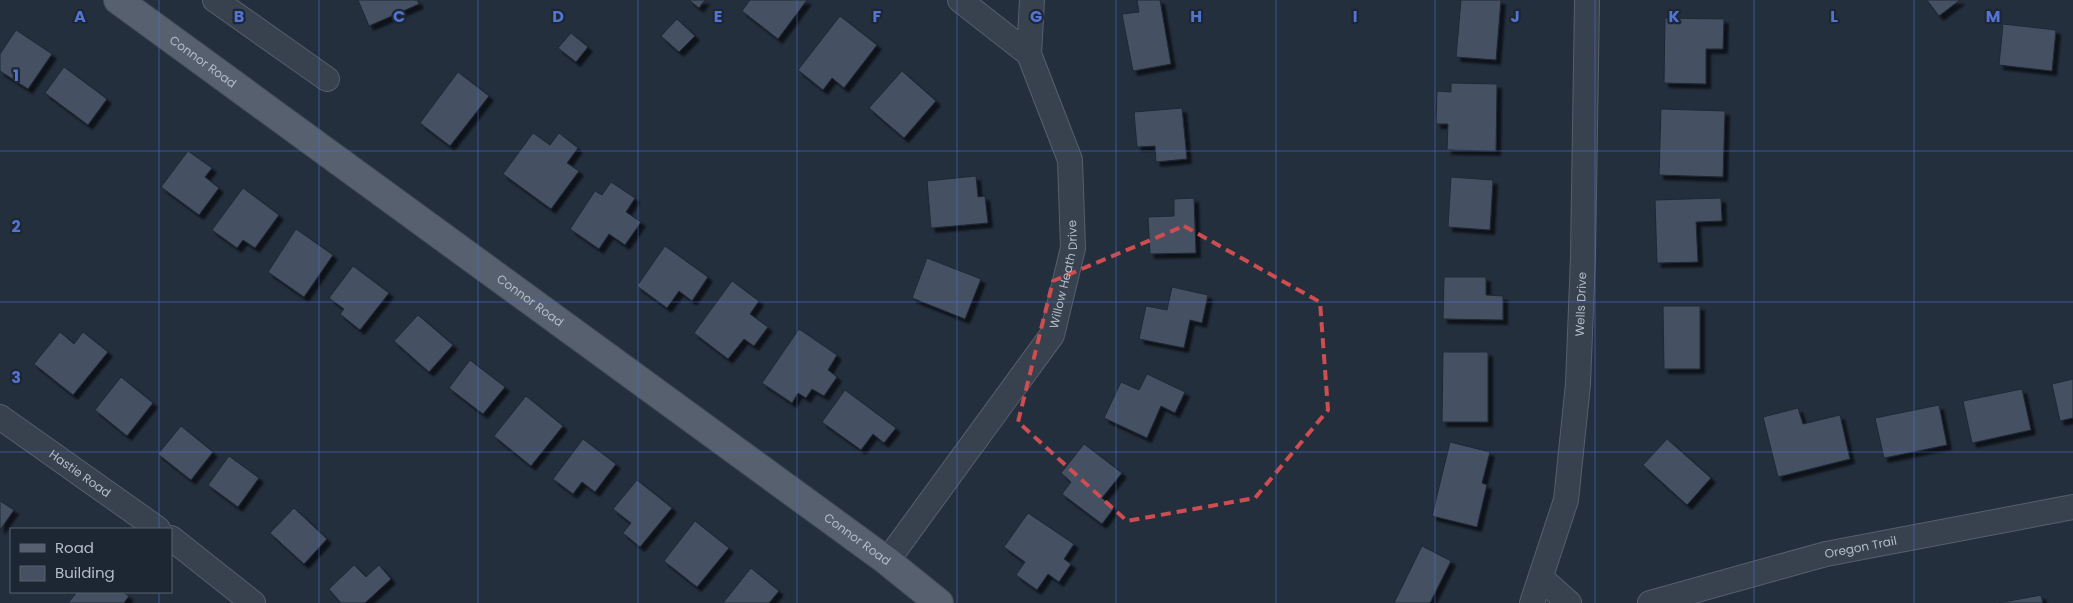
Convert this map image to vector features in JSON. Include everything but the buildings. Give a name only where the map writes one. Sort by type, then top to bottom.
[{"type":"main road","name":"Connor Road","points":[[118,0],[887,561],[939,603]]},
{"type":"street","points":[[215,0],[327,79]]},
{"type":"street","points":[[960,0],[1029,54]]},
{"type":"street","name":"Willow Heath Drive","points":[[887,561],[1052,335],[1072,248],[1070,160],[1029,54],[1032,0]]},
{"type":"street","name":"Wells Drive","points":[[1532,603],[1566,500],[1578,384],[1583,247],[1587,0]]},
{"type":"street","name":"Hastie Road","points":[[0,417],[157,528]]},
{"type":"street","name":"Oregon Trail","points":[[1650,603],[1826,554],[2073,507]]},
{"type":"street","points":[[172,539],[253,603]]},
{"type":"street","points":[[1540,578],[1569,603]]},
{"type":"highlighted area","points":[[1184,226],[1320,302],[1328,410],[1255,498],[1127,521],[1018,422],[1053,281]]}]
